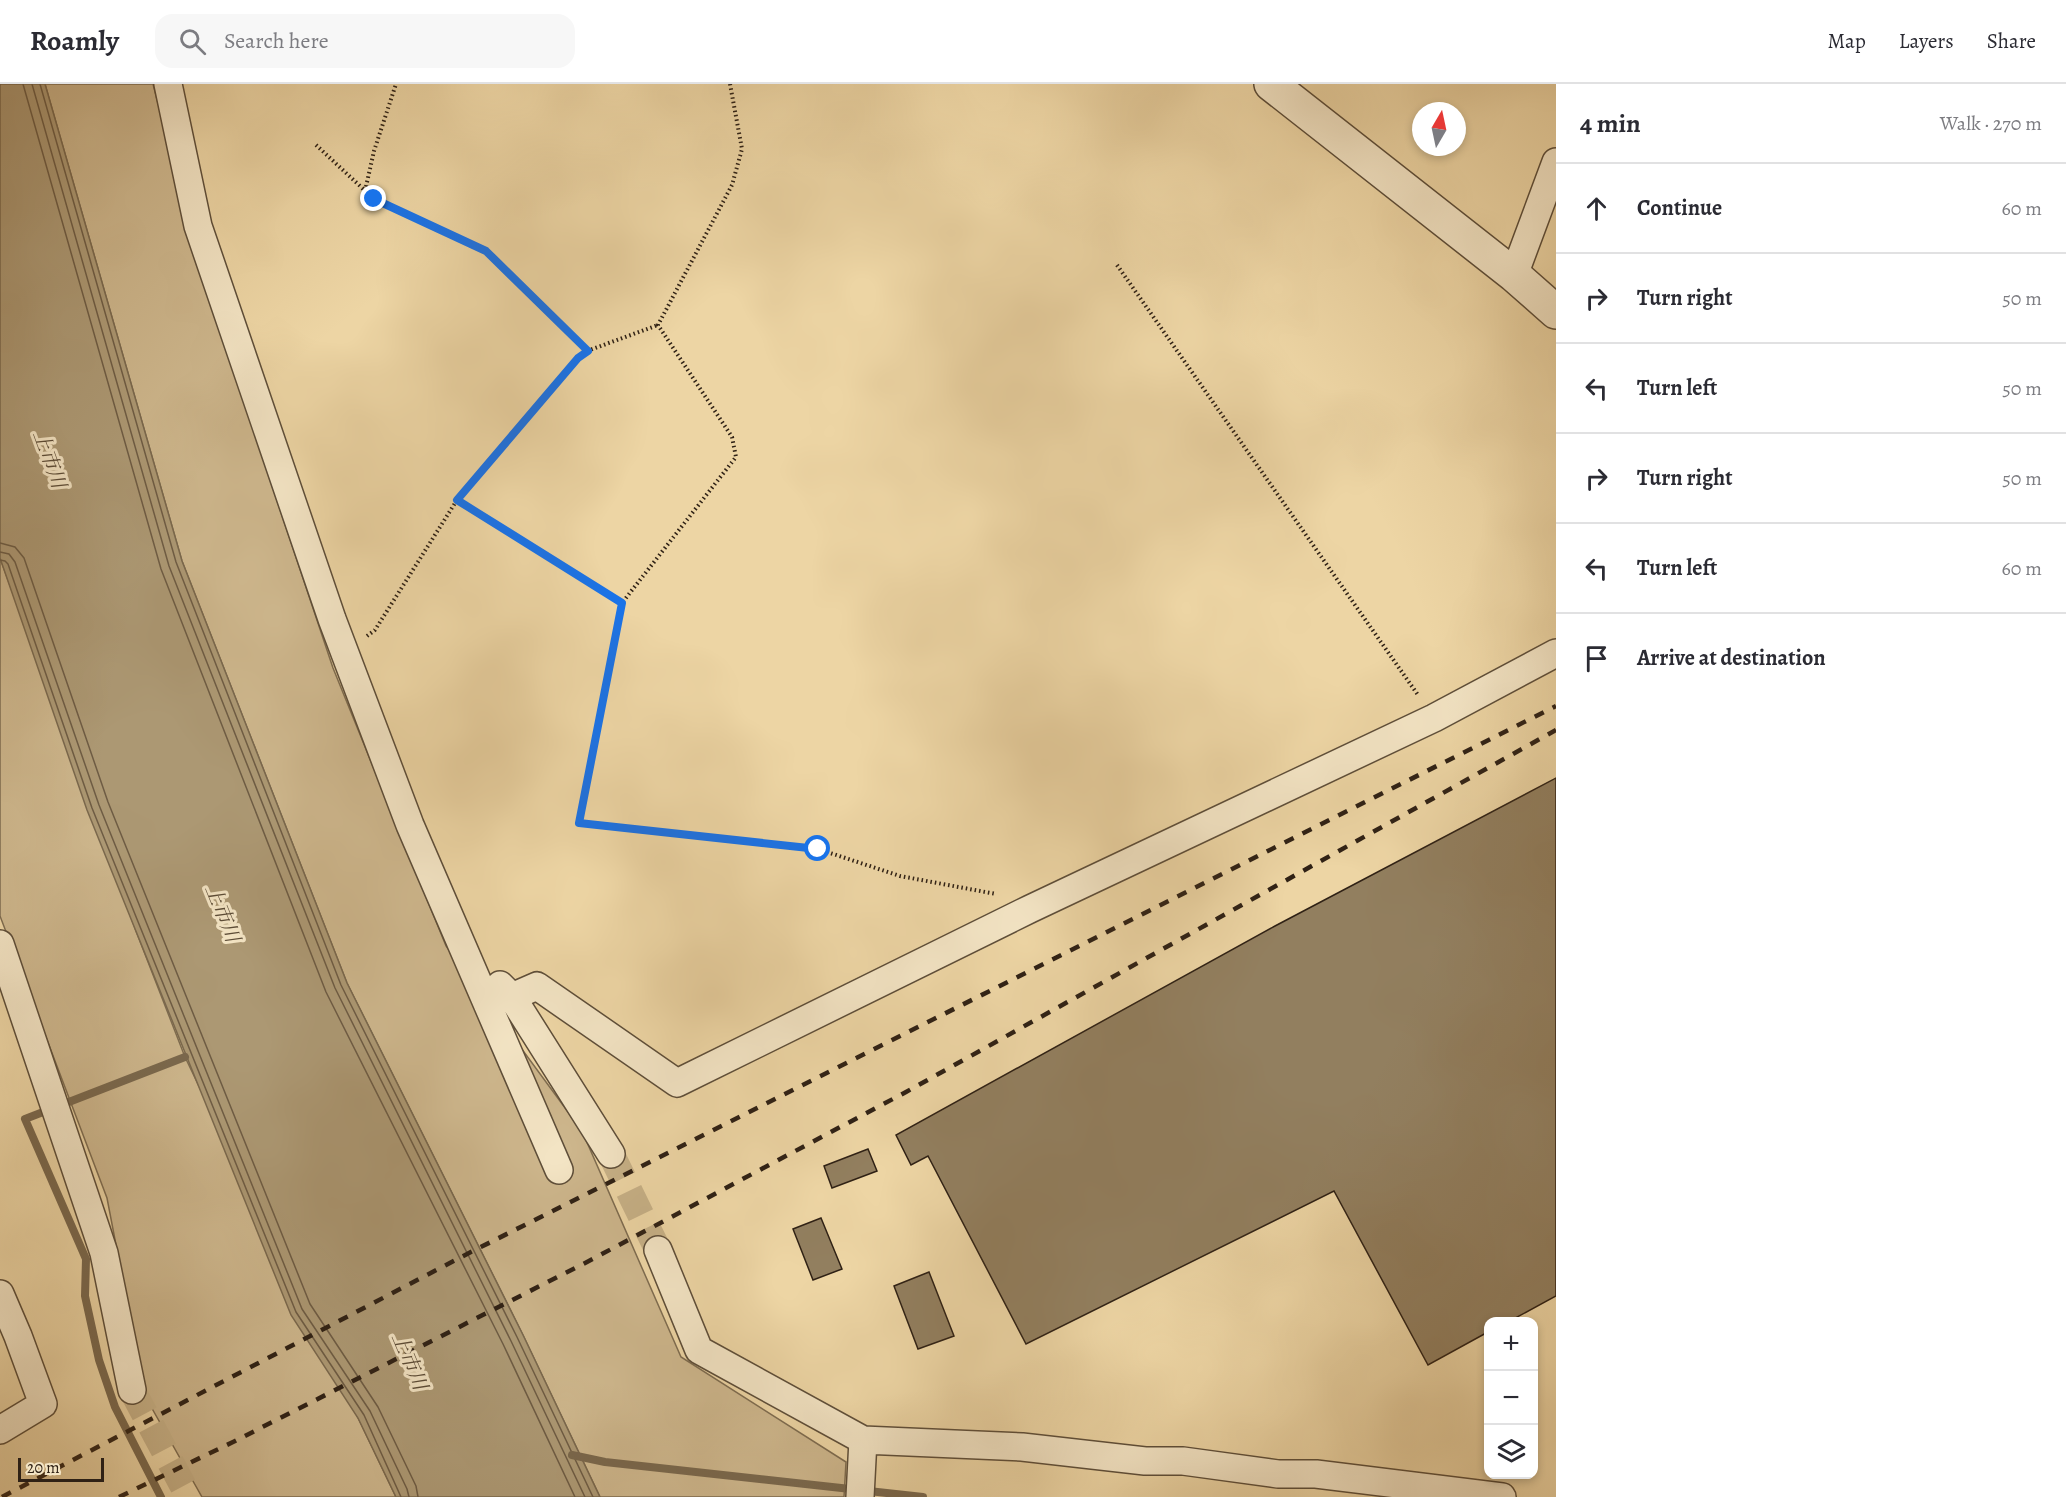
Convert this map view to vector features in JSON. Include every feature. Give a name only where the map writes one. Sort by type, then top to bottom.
[{"type":"street","points":[[168,84],[198,226],[345,652],[410,825],[559,1170]]},
{"type":"street","points":[[1271,84],[1514,275],[1556,312]]},
{"type":"street","points":[[1514,275],[1556,162]]},
{"type":"street","points":[[512,997],[537,986],[677,1083],[1030,909],[1434,718],[1556,653]]},
{"type":"street","points":[[0,944],[104,1253],[132,1390]]},
{"type":"street","points":[[462,945],[512,997],[611,1154]]},
{"type":"street","points":[[658,1250],[699,1350],[863,1440],[1022,1447],[1145,1461],[1183,1461],[1278,1474],[1316,1474],[1502,1497]]},
{"type":"street","points":[[0,1294],[9,1336],[43,1404],[0,1430]]},
{"type":"street","points":[[860,1497],[863,1440]]},
{"type":"path","points":[[365,191],[374,151],[396,84]]},
{"type":"path","points":[[345,652],[375,630],[457,500],[578,358],[588,351],[658,325],[732,184],[742,149],[729,84]]},
{"type":"path","points":[[316,145],[374,199],[486,251],[588,351]]},
{"type":"path","points":[[1117,265],[1434,718]]},
{"type":"path","points":[[658,325],[732,437],[736,457],[622,603],[579,823],[818,849],[900,876],[1018,898],[1030,909]]},
{"type":"path","points":[[457,500],[622,603]]},
{"type":"shaded area","points":[[45,84],[153,84],[205,285],[333,668],[446,946],[582,1131],[681,1357],[846,1462],[844,1497],[600,1497],[523,1335],[347,983],[182,561]]},
{"type":"shaded area","points":[[0,558],[136,931],[185,1057],[396,1497],[202,1497],[145,1396],[107,1198],[0,916]]},
{"type":"water","name":"上市川","points":[[0,84],[45,84],[182,561],[347,983],[523,1335],[600,1497],[396,1497],[358,1418],[291,1315],[87,810],[0,558]]},
{"type":"building","points":[[1556,778],[1556,1296],[1517,1317],[1484,1317],[1484,1334],[1428,1365],[1334,1191],[1026,1344],[928,1156],[911,1165],[896,1135],[1275,926]]},
{"type":"building","points":[[868,1149],[877,1171],[832,1188],[824,1166]]},
{"type":"building","points":[[821,1218],[842,1269],[813,1280],[793,1229]]},
{"type":"building","points":[[929,1272],[954,1336],[918,1349],[894,1286]]},
{"type":"waterway","points":[[161,1497],[115,1407],[99,1360],[85,1296],[86,1259],[25,1119],[185,1057]]},
{"type":"waterway","points":[[572,1455],[605,1462],[923,1497]]},
{"type":"tunnel","points":[[611,1154],[658,1250]]},
{"type":"tunnel","points":[[132,1390],[189,1497]]},
{"type":"railway","points":[[2,1497],[469,1253],[1556,706]]},
{"type":"railway","points":[[119,1497],[233,1442],[587,1262],[906,1092],[1556,730]]},
{"type":"route","points":[[374,199],[486,251],[588,351],[578,358],[457,500],[622,603],[579,823],[818,849]]}]
